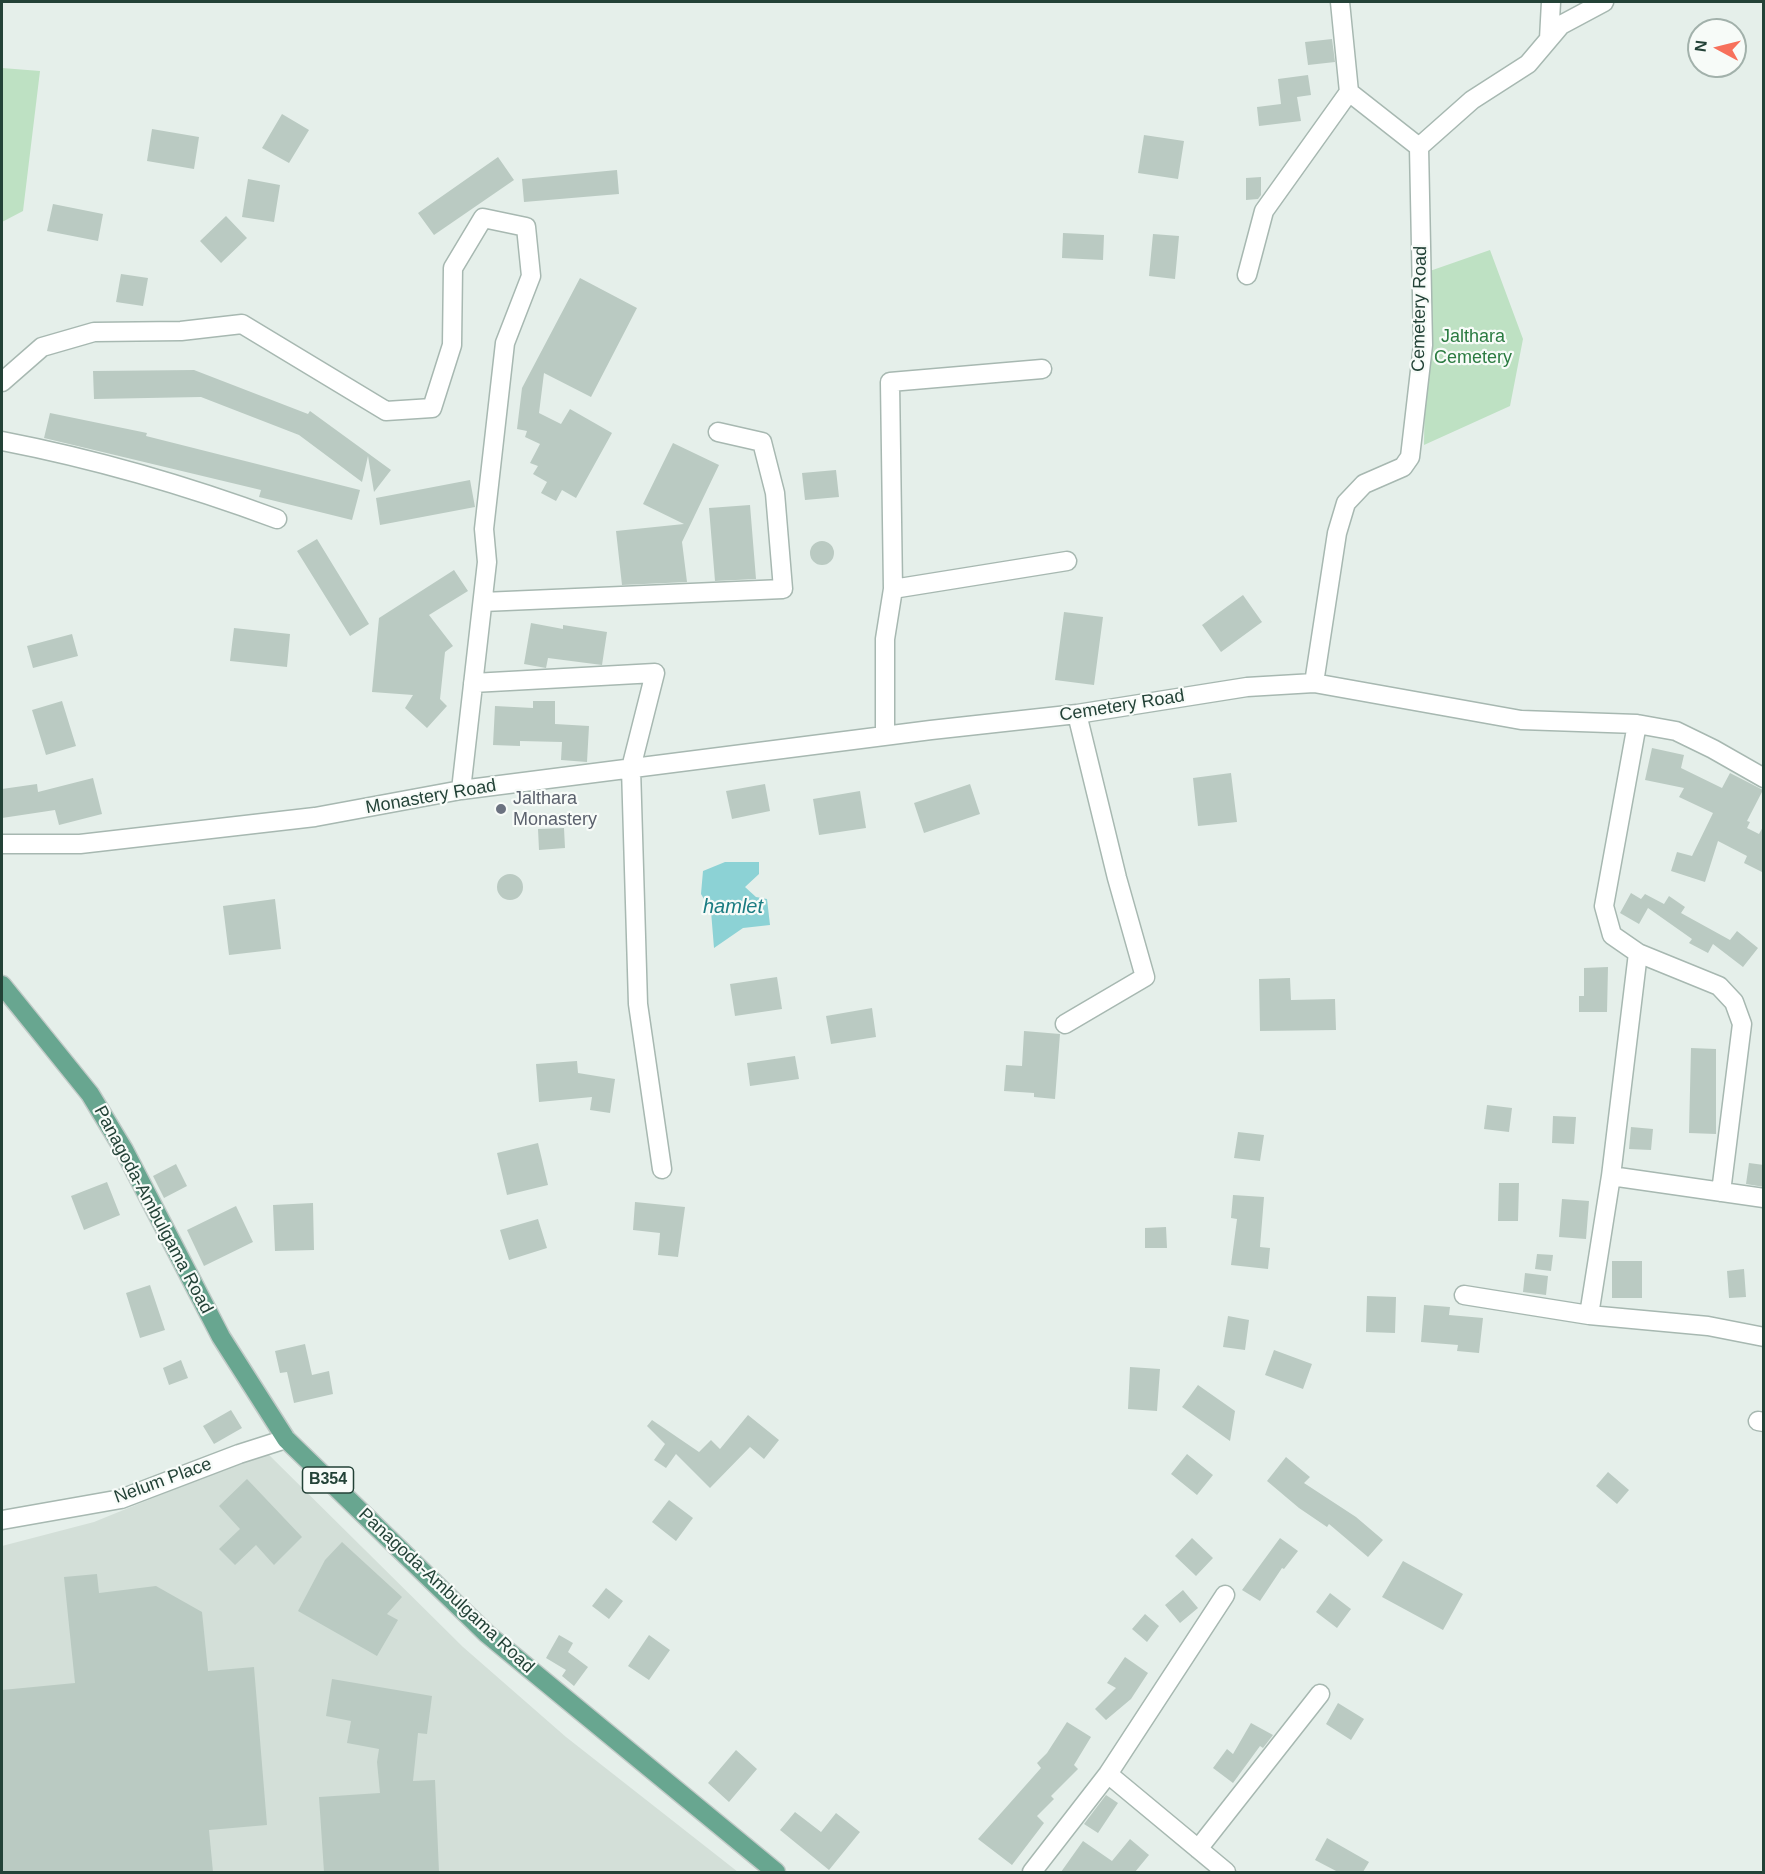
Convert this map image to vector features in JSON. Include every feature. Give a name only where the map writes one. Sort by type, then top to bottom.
[{"type":"main road","name":"Panagoda-Ambulgama Road","points":[[2,985],[90,1094],[124,1150],[221,1337],[286,1439],[487,1634],[776,1872]]},
{"type":"street","points":[[1247,275],[1264,211],[1349,92],[1340,2]]},
{"type":"street","points":[[1549,39],[1551,2]]},
{"type":"street","points":[[1349,92],[1419,147],[1472,99],[1528,64],[1562,25],[1604,2]]},
{"type":"street","name":"Cemetery Road","points":[[1314,683],[1337,533],[1346,503],[1364,484],[1402,467],[1410,457],[1423,345],[1419,147]]},
{"type":"street","points":[[2,382],[42,347],[94,332],[181,331],[242,324],[386,411],[432,408],[452,345],[453,268],[483,218],[526,227],[531,276],[505,343],[484,529],[487,562],[461,790]]},
{"type":"street","points":[[885,736],[885,639],[893,589],[890,382],[1042,369]]},
{"type":"street","points":[[483,602],[783,589],[775,493],[762,442],[718,432]]},
{"type":"street","points":[[2,441],[44,449],[213,495],[277,519]]},
{"type":"street","points":[[893,589],[1067,561]]},
{"type":"street","points":[[473,683],[656,673],[632,768],[638,1004],[662,1169]]},
{"type":"street","name":"Cemetery Road","points":[[931,730],[1077,714],[1247,687],[1314,683],[1521,720],[1637,724],[1676,731],[1713,748],[1764,778]]},
{"type":"street","points":[[1065,1024],[1145,977],[1117,878],[1077,714]]},
{"type":"street","points":[[1637,724],[1604,906],[1612,935],[1638,953],[1719,986],[1734,1002],[1742,1024],[1721,1192]]},
{"type":"street","name":"Monastery Road","points":[[2,844],[80,844],[315,817],[461,790],[931,730]]},
{"type":"street","points":[[1589,1315],[1611,1176],[1638,953]]},
{"type":"street","points":[[1611,1176],[1764,1198]]},
{"type":"street","points":[[1464,1295],[1589,1315],[1708,1326],[1764,1337]]},
{"type":"street","name":"Nelum Place","points":[[2,1520],[121,1499],[239,1454],[286,1439]]},
{"type":"street","points":[[1032,1872],[1108,1774],[1225,1595]]},
{"type":"street","points":[[1198,1849],[1320,1694]]},
{"type":"street","points":[[1108,1774],[1226,1872]]},
{"type":"shaded area","points":[[266,1452],[463,1647],[566,1737],[738,1872],[2,1872],[2,1546],[94,1522]]},
{"type":"green space","points":[[2,68],[40,71],[23,211],[2,222]]},
{"type":"green space","name":"Jalthara Cemetery","points":[[1490,250],[1523,339],[1510,406],[1424,445],[1427,272]]},
{"type":"water","name":"hamlet","points":[[725,862],[759,862],[759,874],[745,887],[756,897],[767,899],[770,925],[743,928],[714,948],[711,911],[701,894],[703,871]]},
{"type":"building","points":[[1332,39],[1335,62],[1308,65],[1305,42]]},
{"type":"building","points":[[1308,75],[1311,95],[1297,97],[1301,121],[1259,126],[1257,107],[1281,104],[1278,79]]},
{"type":"building","points":[[282,114],[309,130],[289,163],[262,148]]},
{"type":"building","points":[[152,129],[199,137],[194,169],[147,161]]},
{"type":"building","points":[[1144,135],[1184,141],[1178,179],[1138,173]]},
{"type":"building","points":[[498,157],[514,180],[434,235],[418,213]]},
{"type":"building","points":[[617,170],[619,194],[524,202],[522,179]]},
{"type":"building","points":[[1261,177],[1261,195],[1258,199],[1246,200],[1246,178]]},
{"type":"building","points":[[248,179],[280,185],[274,222],[242,217]]},
{"type":"building","points":[[53,204],[103,214],[98,241],[47,231]]},
{"type":"building","points":[[226,216],[247,238],[221,263],[200,241]]},
{"type":"building","points":[[1063,233],[1104,235],[1103,260],[1062,258]]},
{"type":"building","points":[[1153,234],[1179,236],[1175,279],[1149,276]]},
{"type":"building","points":[[121,274],[148,278],[143,306],[116,302]]},
{"type":"building","points":[[580,278],[637,308],[591,397],[544,373],[539,413],[561,424],[570,409],[612,433],[576,498],[562,490],[556,501],[541,493],[547,482],[533,474],[538,466],[530,463],[540,444],[525,437],[527,431],[517,429],[522,388]]},
{"type":"building","points":[[194,370],[308,414],[310,411],[391,470],[374,492],[368,456],[362,482],[299,435],[201,397],[94,399],[93,371]]},
{"type":"building","points":[[50,413],[147,433],[146,436],[360,490],[352,520],[259,497],[261,490],[44,438]]},
{"type":"building","points":[[673,443],[719,465],[682,542],[687,582],[622,585],[616,531],[684,524],[643,504]]},
{"type":"building","points":[[836,470],[839,497],[805,500],[802,473]]},
{"type":"building","points":[[470,480],[475,507],[380,525],[376,498]]},
{"type":"building","points":[[750,505],[756,579],[715,581],[709,508]]},
{"type":"building","points":[[317,539],[369,624],[350,636],[297,551]]},
{"type":"building","points":[[822,541],[827,542],[833,548],[833,558],[827,564],[822,565],[817,564],[811,558],[810,553],[811,548],[817,542]]},
{"type":"building","points":[[454,570],[468,591],[429,615],[453,646],[445,652],[440,699],[447,706],[427,728],[405,708],[413,695],[372,692],[379,618]]},
{"type":"building","points":[[1243,595],[1262,622],[1221,652],[1202,625]]},
{"type":"building","points":[[1064,612],[1103,617],[1094,685],[1055,680]]},
{"type":"building","points":[[531,623],[563,629],[563,625],[607,632],[602,665],[548,658],[546,668],[524,664]]},
{"type":"building","points":[[234,628],[290,634],[287,667],[230,661]]},
{"type":"building","points":[[72,634],[78,656],[33,668],[27,646]]},
{"type":"building","points":[[62,701],[76,746],[46,755],[32,710]]},
{"type":"building","points":[[533,701],[555,701],[555,724],[589,726],[587,762],[561,760],[562,742],[520,741],[520,746],[493,745],[495,706],[533,708]]},
{"type":"building","points":[[1652,748],[1684,755],[1681,768],[1722,788],[1730,773],[1763,790],[1747,821],[1750,822],[1747,828],[1759,834],[1764,825],[1764,873],[1744,863],[1747,856],[1718,841],[1705,882],[1671,871],[1677,852],[1692,856],[1713,813],[1679,797],[1684,788],[1645,780]]},
{"type":"building","points":[[1231,773],[1237,822],[1198,826],[1193,778]]},
{"type":"building","points":[[93,778],[102,814],[59,825],[55,810],[2,818],[2,789],[37,784],[38,792]]},
{"type":"building","points":[[765,784],[770,811],[732,819],[726,791]]},
{"type":"building","points":[[970,784],[980,814],[924,833],[914,803]]},
{"type":"building","points":[[860,791],[866,828],[819,835],[813,799]]},
{"type":"building","points":[[564,828],[565,848],[539,850],[538,829]]},
{"type":"building","points":[[510,874],[520,877],[523,887],[520,897],[510,900],[500,897],[497,887],[500,877]]},
{"type":"building","points":[[1631,893],[1641,899],[1645,894],[1664,904],[1669,896],[1685,907],[1681,913],[1730,940],[1737,931],[1758,948],[1743,967],[1713,944],[1708,953],[1689,943],[1692,939],[1648,908],[1639,924],[1620,913]]},
{"type":"building","points":[[275,899],[281,949],[229,955],[223,906]]},
{"type":"building","points":[[1608,967],[1607,1012],[1579,1012],[1579,996],[1584,996],[1584,968]]},
{"type":"building","points":[[777,977],[782,1009],[735,1016],[730,984]]},
{"type":"building","points":[[1290,978],[1291,1000],[1335,999],[1336,1030],[1260,1031],[1259,979]]},
{"type":"building","points":[[872,1008],[876,1037],[831,1044],[826,1016]]},
{"type":"building","points":[[1024,1031],[1060,1034],[1055,1099],[1034,1097],[1034,1093],[1004,1091],[1006,1065],[1022,1066]]},
{"type":"building","points":[[1691,1048],[1716,1049],[1716,1134],[1689,1133]]},
{"type":"building","points":[[795,1056],[799,1079],[750,1086],[747,1063]]},
{"type":"building","points":[[577,1061],[578,1073],[615,1079],[610,1113],[590,1110],[592,1097],[539,1102],[536,1064]]},
{"type":"building","points":[[1487,1105],[1512,1108],[1509,1132],[1484,1129]]},
{"type":"building","points":[[1553,1116],[1576,1117],[1574,1144],[1552,1143]]},
{"type":"building","points":[[1631,1127],[1653,1129],[1651,1150],[1629,1149]]},
{"type":"building","points":[[1238,1132],[1264,1135],[1260,1161],[1234,1158]]},
{"type":"building","points":[[538,1143],[548,1185],[507,1195],[497,1153]]},
{"type":"building","points":[[1749,1163],[1764,1165],[1764,1187],[1746,1184]]},
{"type":"building","points":[[176,1164],[187,1186],[164,1198],[153,1176]]},
{"type":"building","points":[[107,1182],[120,1215],[84,1230],[71,1196]]},
{"type":"building","points":[[1499,1183],[1519,1183],[1518,1221],[1498,1221]]},
{"type":"building","points":[[1233,1195],[1264,1197],[1260,1247],[1270,1248],[1268,1269],[1231,1265],[1237,1219],[1231,1218]]},
{"type":"building","points":[[1562,1199],[1589,1201],[1586,1239],[1559,1237]]},
{"type":"building","points":[[635,1202],[685,1207],[678,1257],[658,1255],[660,1233],[633,1230]]},
{"type":"building","points":[[313,1203],[314,1250],[275,1251],[273,1205]]},
{"type":"building","points":[[236,1206],[253,1242],[204,1266],[187,1230]]},
{"type":"building","points":[[538,1219],[547,1248],[509,1260],[500,1230]]},
{"type":"building","points":[[1166,1227],[1167,1248],[1145,1248],[1145,1228]]},
{"type":"building","points":[[1537,1254],[1553,1255],[1551,1271],[1535,1269]]},
{"type":"building","points":[[1612,1261],[1642,1261],[1642,1298],[1612,1298]]},
{"type":"building","points":[[1744,1269],[1746,1297],[1729,1298],[1727,1271]]},
{"type":"building","points":[[1525,1273],[1548,1276],[1546,1295],[1523,1292]]},
{"type":"building","points":[[150,1285],[165,1330],[140,1338],[126,1293]]},
{"type":"building","points":[[1367,1296],[1396,1297],[1395,1333],[1366,1332]]},
{"type":"building","points":[[1424,1305],[1450,1307],[1449,1315],[1483,1318],[1479,1353],[1457,1351],[1458,1345],[1421,1342]]},
{"type":"building","points":[[1228,1316],[1249,1320],[1245,1350],[1223,1347]]},
{"type":"building","points":[[305,1344],[312,1375],[329,1371],[333,1394],[294,1403],[287,1372],[280,1373],[275,1351]]},
{"type":"building","points":[[1274,1350],[1312,1364],[1303,1389],[1265,1375]]},
{"type":"building","points":[[181,1360],[188,1378],[169,1385],[163,1368]]},
{"type":"building","points":[[1130,1367],[1160,1369],[1157,1411],[1128,1409]]},
{"type":"building","points":[[1198,1385],[1235,1411],[1230,1441],[1182,1407]]},
{"type":"building","points":[[231,1410],[242,1428],[214,1444],[203,1426]]},
{"type":"building","points":[[748,1415],[779,1440],[764,1459],[750,1447],[710,1488],[676,1454],[666,1468],[654,1460],[665,1444],[647,1426],[652,1420],[699,1452],[711,1440],[720,1449]]},
{"type":"building","points":[[1187,1454],[1213,1475],[1197,1495],[1171,1474]]},
{"type":"building","points":[[1286,1457],[1310,1477],[1304,1483],[1356,1517],[1383,1540],[1368,1557],[1329,1524],[1327,1527],[1299,1508],[1267,1481]]},
{"type":"building","points":[[1608,1472],[1629,1490],[1617,1504],[1596,1486]]},
{"type":"building","points":[[247,1479],[302,1537],[274,1565],[256,1545],[235,1565],[219,1549],[240,1529],[219,1506]]},
{"type":"building","points":[[669,1500],[693,1518],[676,1541],[652,1522]]},
{"type":"building","points":[[1192,1538],[1213,1558],[1196,1576],[1175,1556]]},
{"type":"building","points":[[1280,1538],[1298,1551],[1284,1569],[1282,1568],[1260,1601],[1242,1590]]},
{"type":"building","points":[[342,1542],[402,1597],[387,1614],[398,1620],[377,1656],[298,1611],[325,1560]]},
{"type":"building","points":[[1403,1561],[1463,1594],[1443,1630],[1382,1597]]},
{"type":"building","points":[[97,1574],[99,1593],[156,1586],[202,1612],[208,1671],[254,1667],[267,1825],[209,1830],[213,1872],[2,1872],[2,1690],[75,1683],[64,1577]]},
{"type":"building","points":[[606,1588],[623,1601],[609,1619],[592,1606]]},
{"type":"building","points":[[1183,1590],[1198,1608],[1180,1623],[1165,1605]]},
{"type":"building","points":[[1330,1593],[1351,1609],[1337,1628],[1316,1612]]},
{"type":"building","points":[[1145,1614],[1159,1626],[1147,1642],[1132,1629]]},
{"type":"building","points":[[559,1635],[573,1643],[568,1652],[588,1667],[574,1686],[562,1676],[566,1670],[546,1658]]},
{"type":"building","points":[[649,1635],[670,1650],[649,1680],[628,1666]]},
{"type":"building","points":[[1125,1657],[1148,1673],[1131,1699],[1106,1720],[1095,1709],[1116,1688],[1107,1683]]},
{"type":"building","points":[[332,1679],[432,1696],[427,1734],[418,1733],[413,1781],[435,1780],[439,1872],[324,1872],[319,1797],[380,1793],[377,1762],[379,1749],[347,1743],[351,1721],[326,1716]]},
{"type":"building","points":[[1338,1703],[1364,1719],[1351,1740],[1326,1724]]},
{"type":"building","points":[[1067,1722],[1091,1737],[1074,1765],[1078,1769],[1051,1796],[1054,1799],[1037,1816],[1044,1823],[1012,1865],[978,1839],[1041,1768],[1037,1763],[1047,1753]]},
{"type":"building","points":[[1251,1723],[1273,1735],[1263,1748],[1260,1746],[1233,1783],[1213,1768],[1227,1749],[1233,1754]]},
{"type":"building","points":[[736,1750],[757,1769],[729,1802],[708,1783]]},
{"type":"building","points":[[1106,1795],[1118,1803],[1098,1833],[1084,1824]]},
{"type":"building","points":[[795,1812],[821,1832],[836,1813],[860,1832],[829,1870],[780,1830]]},
{"type":"building","points":[[1327,1838],[1369,1862],[1363,1872],[1338,1872],[1315,1860]]},
{"type":"building","points":[[1130,1839],[1149,1855],[1135,1872],[1061,1872],[1083,1841],[1112,1861]]},
{"type":"place","name":"Jalthara Monastery","points":[[501,809]]}]
